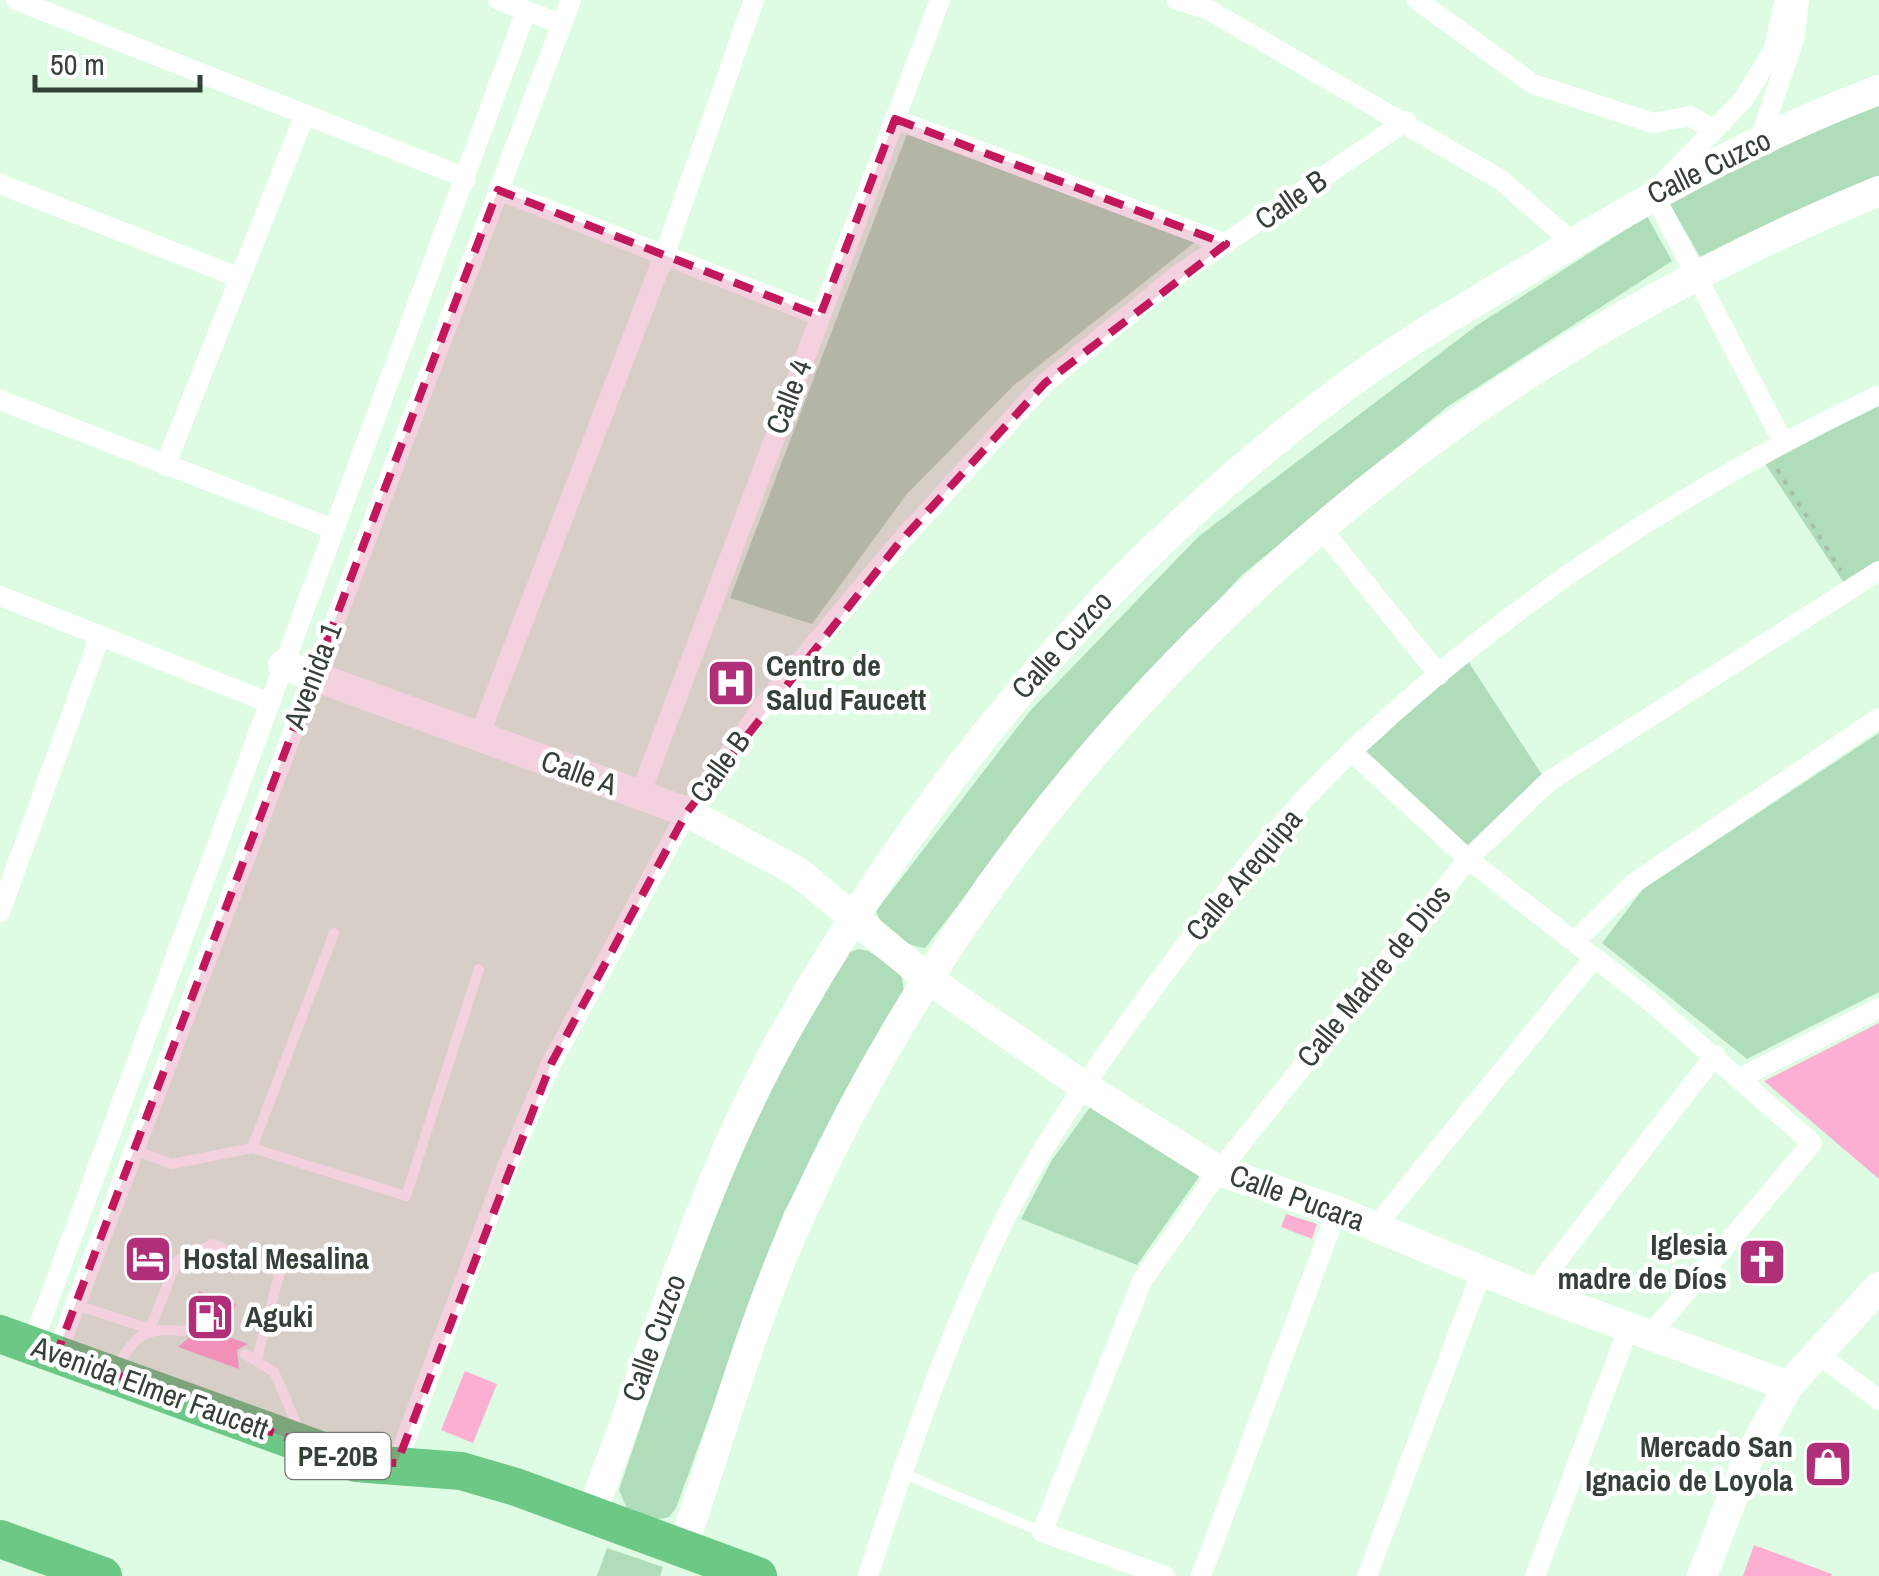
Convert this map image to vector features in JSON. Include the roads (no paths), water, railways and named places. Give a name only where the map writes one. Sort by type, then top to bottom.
[{"type":"highway","name":"Avenida Elmer Faucett","points":[[30,1344],[356,1462],[462,1471],[683,1546],[758,1576]]},
{"type":"highway","points":[[0,1539],[103,1576]]},
{"type":"street","points":[[16,0],[466,178]]},
{"type":"street","points":[[498,0],[561,24]]},
{"type":"street","name":"Avenida 1","points":[[30,1344],[75,1304],[570,0]]},
{"type":"street","points":[[480,736],[665,253],[754,0]]},
{"type":"street","name":"Calle 4","points":[[640,795],[940,0]]},
{"type":"street","points":[[1177,0],[1208,10],[1406,121],[1501,180],[1573,243]]},
{"type":"street","points":[[1418,0],[1533,84],[1653,123],[1690,116],[1714,130]]},
{"type":"street","points":[[1783,442],[1698,272],[1653,193],[1743,100],[1774,49],[1785,0]]},
{"type":"street","points":[[1759,142],[1795,36],[1799,0]]},
{"type":"street","name":"Avenida 1","points":[[30,1344],[526,11]]},
{"type":"street","name":"Calle Cuzco","points":[[592,1514],[718,1168],[781,1041],[930,806],[1010,701],[1157,544],[1244,466],[1348,384],[1458,310],[1653,193],[1879,90]]},
{"type":"street","points":[[165,466],[306,114]]},
{"type":"street","points":[[895,119],[1226,244]]},
{"type":"street","name":"Calle B","points":[[397,1463],[551,1064],[687,812],[764,705],[899,543],[1045,383],[1174,278],[1406,121]]},
{"type":"street","points":[[0,184],[240,278]]},
{"type":"street","points":[[498,190],[820,316]]},
{"type":"street","points":[[683,1546],[760,1311],[796,1225],[863,1090],[928,978],[986,892],[1108,737],[1235,604],[1320,526],[1400,462],[1517,378],[1698,272],[1879,191]]},
{"type":"street","name":"Calle Arequipa","points":[[868,1576],[902,1474],[1000,1229],[1082,1086],[1238,874],[1352,751],[1440,674],[1642,522],[1783,442],[1879,395]]},
{"type":"street","points":[[0,400],[332,529]]},
{"type":"street","points":[[1320,526],[1440,674]]},
{"type":"street","name":"Calle Madre de Dios","points":[[1042,1532],[1142,1281],[1219,1170],[1468,858],[1562,772],[1879,570]]},
{"type":"street","points":[[0,596],[270,702]]},
{"type":"street","points":[[0,912],[100,636]]},
{"type":"street","name":"Calle A","points":[[283,665],[687,812],[798,872],[857,917]]},
{"type":"street","points":[[1576,941],[1634,883],[1879,718]]},
{"type":"street","points":[[1352,751],[1468,858],[1715,1055],[1812,1143],[1639,1331],[1535,1576]]},
{"type":"street","name":"Calle Pucara","points":[[857,917],[928,978],[1082,1086],[1219,1170],[1337,1211],[1532,1292],[1788,1386]]},
{"type":"street","points":[[1376,1226],[1594,958]]},
{"type":"street","points":[[1740,1078],[1879,1008]]},
{"type":"street","points":[[1532,1292],[1715,1055]]},
{"type":"street","points":[[1201,1576],[1337,1211]]},
{"type":"street","points":[[1367,1576],[1482,1271]]},
{"type":"street","points":[[1702,1576],[1746,1463],[1788,1386],[1879,1287]]},
{"type":"street","points":[[1818,1354],[1879,1400]]},
{"type":"street","points":[[1042,1532],[1166,1576]]},
{"type":"lane","points":[[252,1148],[334,933]]},
{"type":"lane","points":[[134,1150],[172,1164],[252,1148],[406,1196],[479,970]]},
{"type":"lane","points":[[112,1374],[133,1341],[150,1329],[177,1261],[213,1244],[280,1272],[258,1358]]},
{"type":"lane","points":[[75,1304],[150,1329],[184,1330]]},
{"type":"lane","points":[[244,1354],[258,1358],[274,1372],[305,1444]]},
{"type":"lane","points":[[902,1474],[1042,1532]]},
{"type":"place","name":"Centro de Salud Faucett","points":[[731,683]]},
{"type":"place","name":"Hostal Mesalina","points":[[148,1259]]},
{"type":"place","name":"Iglesia madre de Díos","points":[[1762,1262]]},
{"type":"place","name":"Aguki","points":[[210,1317]]},
{"type":"place","name":"Mercado San Ignacio de Loyola","points":[[1828,1464]]}]
